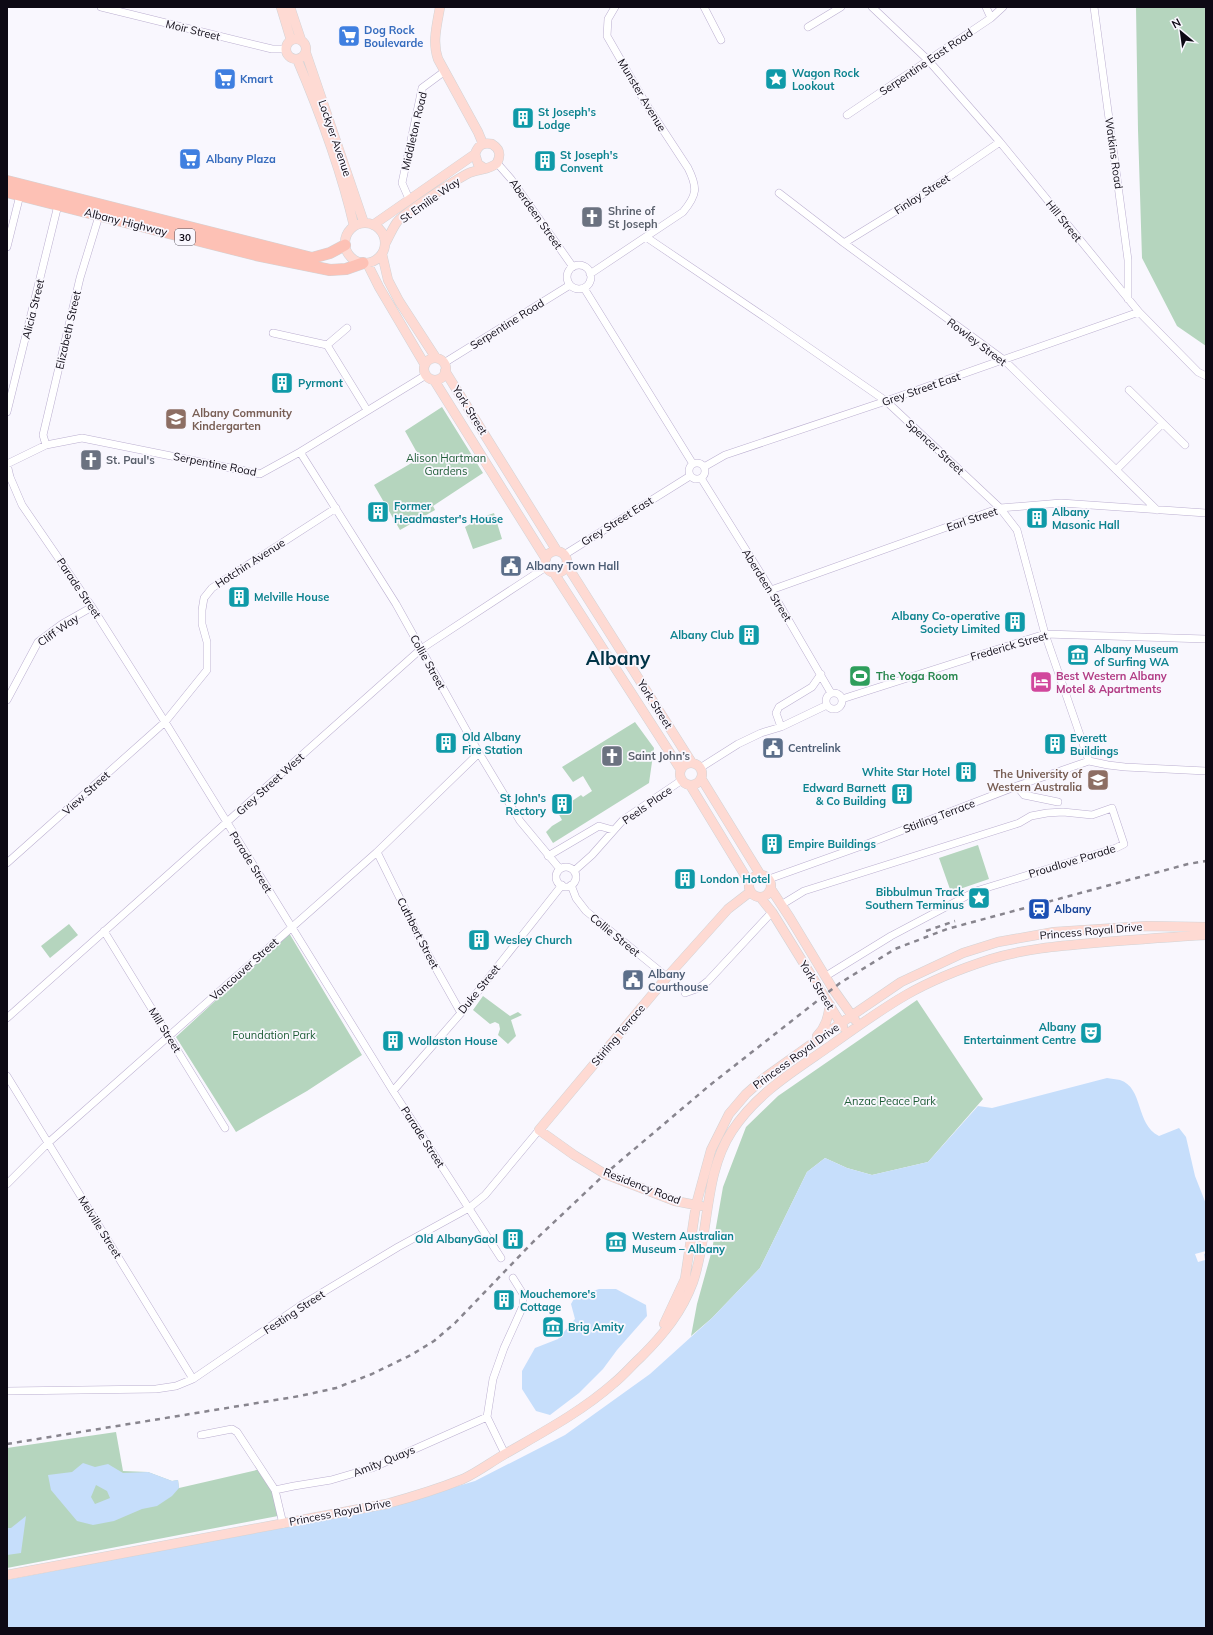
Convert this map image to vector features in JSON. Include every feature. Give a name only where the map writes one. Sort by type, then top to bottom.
[{"type":"highway","name":"Albany Highway","points":[[7,181],[312,258],[330,253],[345,244]]},
{"type":"highway","name":"Albany Highway","points":[[7,192],[256,254],[330,270],[346,269],[365,263]]},
{"type":"highway","points":[[99,216],[102,204]]},
{"type":"main road","points":[[281,7],[289,56],[297,59],[301,58],[306,53],[306,45],[301,40],[290,7]]},
{"type":"main road","points":[[440,7],[434,38],[434,50],[483,144]]},
{"type":"main road","points":[[288,44],[298,39],[301,40]]},
{"type":"main road","name":"Lockyer Avenue","points":[[306,53],[369,224]]},
{"type":"main road","name":"Lockyer Avenue","points":[[297,59],[317,106],[329,140],[347,197],[354,226]]},
{"type":"main road","points":[[488,143],[496,146],[500,155],[497,163],[489,168],[484,168],[478,164],[474,154],[479,146],[488,143]]},
{"type":"main road","name":"St Emilie Way","points":[[369,224],[409,199],[474,154]]},
{"type":"main road","name":"St Emilie Way","points":[[385,244],[398,221],[410,211],[468,174],[484,168]]},
{"type":"main road","points":[[369,224],[380,229],[384,236],[385,244],[382,254],[375,260],[365,263],[356,262],[346,252],[345,244],[347,234],[354,226],[369,224]]},
{"type":"main road","name":"York Street","points":[[382,254],[388,280],[399,301],[442,364],[692,763]]},
{"type":"main road","points":[[365,263],[425,365],[426,374]]},
{"type":"main road","points":[[425,365],[429,360],[442,364]]},
{"type":"main road","name":"York Street","points":[[434,380],[441,377],[442,364]]},
{"type":"main road","name":"York Street","points":[[426,374],[434,380],[549,566],[681,770]]},
{"type":"main road","points":[[550,553],[562,557],[562,571],[549,566],[550,553]]},
{"type":"main road","points":[[692,763],[700,768],[701,778],[760,874],[769,879],[771,889],[766,895],[760,897],[750,892],[749,882],[690,785],[682,780],[681,770],[685,765],[692,763]]},
{"type":"main road","points":[[690,785],[697,783],[701,778]]},
{"type":"main road","points":[[749,882],[753,876],[760,874]]},
{"type":"main road","name":"York Street","points":[[771,889],[840,998]]},
{"type":"main road","name":"Stirling Terrace","points":[[539,1130],[667,977],[728,909],[750,892]]},
{"type":"main road","name":"York Street","points":[[760,897],[772,912],[848,1032]]},
{"type":"main road","points":[[772,912],[781,905]]},
{"type":"main road","points":[[1147,926],[1147,938]]},
{"type":"main road","name":"Princess Royal Drive","points":[[637,1360],[666,1322],[685,1279],[696,1205],[710,1150],[729,1114],[746,1094],[778,1068],[901,982],[962,954],[998,942],[1054,932],[1147,926],[1206,927]]},
{"type":"main road","name":"Princess Royal Drive","points":[[7,1575],[386,1504],[427,1492],[466,1478],[582,1408],[614,1383],[663,1335],[681,1308],[692,1284],[700,1259],[716,1166],[723,1146],[756,1101],[772,1086],[848,1032],[908,994],[936,980],[992,959],[1045,947],[1147,938],[1206,935]]},
{"type":"main road","points":[[816,983],[826,976]]},
{"type":"main road","points":[[840,998],[858,1007],[872,1001]]},
{"type":"main road","points":[[840,998],[858,1026]]},
{"type":"main road","points":[[778,1068],[811,1042],[822,1030],[828,1018],[830,1005]]},
{"type":"main road","name":"Residency Road","points":[[539,1130],[574,1155],[605,1174],[675,1201],[708,1207]]},
{"type":"street","name":"Moir Street","points":[[100,7],[272,49],[288,44]]},
{"type":"street","name":"Munster Avenue","points":[[615,7],[608,19],[607,36],[646,104],[694,180],[696,189],[692,202],[683,212],[646,237]]},
{"type":"street","points":[[704,7],[721,40]]},
{"type":"street","points":[[808,27],[842,7]]},
{"type":"street","points":[[872,7],[928,60]]},
{"type":"street","points":[[986,7],[991,18]]},
{"type":"street","name":"Serpentine East Road","points":[[847,115],[991,18],[1003,7]]},
{"type":"street","name":"Watkins Road","points":[[1094,7],[1128,260],[1128,299]]},
{"type":"street","name":"Hill Street","points":[[928,60],[1000,142],[1139,312],[1198,372],[1206,376]]},
{"type":"street","name":"Middleton Road","points":[[409,199],[402,183],[422,88],[445,71]]},
{"type":"street","name":"Finlay Street","points":[[844,243],[922,195],[1000,142]]},
{"type":"street","name":"Aberdeen Street","points":[[497,163],[511,179],[573,267]]},
{"type":"street","name":"Rowley Street","points":[[779,193],[844,243],[1004,360],[1157,510]]},
{"type":"street","points":[[7,247],[20,195]]},
{"type":"street","name":"Alicia Street","points":[[7,412],[58,205]]},
{"type":"street","name":"Elizabeth Street","points":[[46,445],[44,435],[80,278],[99,216]]},
{"type":"street","points":[[590,274],[646,237]]},
{"type":"street","name":"Spencer Street","points":[[646,237],[769,320],[886,402],[1000,508],[1017,530],[1045,634],[1089,761]]},
{"type":"street","points":[[573,267],[585,267],[590,274],[590,282],[584,288],[577,289],[570,286],[566,277],[573,267]]},
{"type":"street","name":"Serpentine Road","points":[[442,364],[570,286]]},
{"type":"street","points":[[584,288],[692,464]]},
{"type":"street","name":"Grey Street East","points":[[704,467],[725,455],[886,402],[1139,312]]},
{"type":"street","points":[[327,345],[347,328]]},
{"type":"street","points":[[273,333],[327,345],[367,410]]},
{"type":"street","name":"Serpentine Road","points":[[7,464],[46,445],[82,438],[260,474],[300,452],[426,374]]},
{"type":"street","points":[[1129,390],[1185,445]]},
{"type":"street","points":[[1116,470],[1162,424]]},
{"type":"street","name":"Collie Street","points":[[300,452],[396,604],[479,753],[520,821],[560,869]]},
{"type":"street","points":[[697,463],[704,467],[705,472],[701,478],[695,479],[690,476],[689,471],[692,464],[697,463]]},
{"type":"street","name":"Parade Street","points":[[7,464],[10,477],[22,505],[92,607],[166,722],[393,1091],[501,1258]]},
{"type":"street","name":"Grey Street East","points":[[562,557],[690,476]]},
{"type":"street","name":"Aberdeen Street","points":[[701,478],[772,590],[832,693]]},
{"type":"street","name":"Earl Street","points":[[772,590],[1000,508],[1061,503],[1206,513]]},
{"type":"street","name":"Hotchin Avenue","points":[[166,722],[207,670],[207,642],[202,624],[204,598],[212,588],[336,508]]},
{"type":"street","name":"Grey Street West","points":[[7,1018],[421,649],[549,566]]},
{"type":"street","name":"Cliff Way","points":[[7,700],[38,642],[62,624],[92,607]]},
{"type":"street","name":"Frederick Street","points":[[842,699],[1045,634],[1206,639]]},
{"type":"street","points":[[781,727],[776,713],[779,707],[812,687],[821,674]]},
{"type":"street","points":[[832,693],[837,693],[842,699],[841,705],[837,709],[831,709],[827,705],[826,698],[832,693]]},
{"type":"street","points":[[700,768],[738,744],[762,733],[781,727],[827,705]]},
{"type":"street","name":"View Street","points":[[7,863],[166,722]]},
{"type":"street","name":"Vancouver Street","points":[[7,1184],[48,1143],[170,1036],[291,926],[377,852],[479,753]]},
{"type":"street","name":"Stirling Terrace","points":[[769,879],[867,844],[1017,786],[1089,761],[1119,766],[1206,771]]},
{"type":"street","name":"Peels Place","points":[[574,871],[592,855],[612,830],[631,813],[682,780]]},
{"type":"street","points":[[1017,786],[1024,795],[1058,802]]},
{"type":"street","name":"Proudlove Parade","points":[[781,905],[804,891],[1019,823],[1031,816],[1063,812],[1092,814],[1112,808],[1124,844],[1116,848],[976,891],[891,936],[826,976]]},
{"type":"street","name":"Peels Place","points":[[548,856],[599,826],[612,830]]},
{"type":"street","name":"Cuthbert Street","points":[[377,852],[425,949],[461,1013]]},
{"type":"street","points":[[567,867],[574,871],[576,877],[571,886],[562,886],[559,883],[557,877],[560,869],[567,867]]},
{"type":"street","name":"Duke Street","points":[[393,1091],[461,1013],[562,886]]},
{"type":"street","name":"Collie Street","points":[[571,886],[576,898],[586,911],[667,977]]},
{"type":"street","points":[[685,993],[699,988],[708,981],[772,912]]},
{"type":"street","name":"Mill Street","points":[[104,932],[170,1036],[225,1128]]},
{"type":"street","name":"Melville Street","points":[[7,1076],[193,1379]]},
{"type":"street","name":"Festing Street","points":[[7,1392],[156,1389],[176,1386],[193,1379],[300,1306],[398,1247],[469,1208],[484,1195],[539,1130]]},
{"type":"street","points":[[505,1454],[487,1417],[493,1379],[504,1348],[524,1306],[523,1294],[513,1278]]},
{"type":"street","name":"Amity Quays","points":[[275,1490],[331,1480],[372,1468],[487,1417]]},
{"type":"street","points":[[201,1435],[232,1429],[237,1432],[275,1490],[283,1524]]},
{"type":"green space","points":[[1136,7],[1206,7],[1206,346],[1177,326],[1142,258]]},
{"type":"green space","name":"Alison Hartman Gardens","points":[[442,407],[483,473],[433,506],[435,510],[400,530],[374,485],[420,458],[405,431]]},
{"type":"green space","points":[[494,513],[502,539],[473,549],[465,527],[480,518]]},
{"type":"green space","points":[[635,722],[654,748],[649,783],[553,843],[546,832],[562,820],[557,811],[581,795],[583,797],[592,791],[583,776],[573,782],[562,767]]},
{"type":"green space","points":[[978,845],[989,879],[951,892],[939,858]]},
{"type":"green space","points":[[69,924],[78,935],[50,958],[41,946]]},
{"type":"green space","name":"Foundation Park","points":[[289,933],[362,1055],[307,1091],[236,1132],[176,1037]]},
{"type":"green space","points":[[483,996],[510,1016],[518,1012],[522,1015],[511,1020],[516,1036],[508,1044],[498,1035],[500,1029],[499,1024],[495,1022],[490,1024],[473,1010]]},
{"type":"green space","name":"Anzac Peace Park","points":[[917,1000],[983,1099],[928,1162],[872,1175],[847,1168],[825,1158],[807,1172],[760,1268],[712,1318],[691,1336],[697,1304],[712,1250],[723,1187],[746,1127],[778,1096]]},
{"type":"green space","points":[[116,1432],[123,1471],[148,1472],[172,1481],[178,1480],[179,1488],[261,1469],[275,1490],[278,1516],[7,1568],[7,1448]]},
{"type":"water","points":[[1107,1078],[1120,1080],[1128,1084],[1137,1098],[1146,1123],[1151,1130],[1159,1136],[1179,1128],[1186,1137],[1195,1176],[1206,1204],[1206,1628],[7,1628],[7,1580],[388,1507],[475,1481],[565,1435],[650,1374],[712,1318],[760,1268],[807,1172],[825,1158],[847,1168],[872,1175],[928,1162],[978,1106],[992,1108]]},
{"type":"water","points":[[599,1289],[616,1289],[646,1305],[647,1316],[617,1350],[603,1369],[579,1393],[550,1415],[536,1411],[522,1389],[522,1371],[535,1348],[558,1339],[575,1319],[571,1304],[575,1297]]},
{"type":"water","points":[[83,1463],[95,1467],[108,1464],[123,1473],[148,1472],[172,1481],[178,1480],[179,1488],[172,1496],[157,1506],[142,1509],[114,1521],[93,1525],[77,1521],[51,1490],[48,1475],[72,1472]],"holes":[[[96,1485],[107,1491],[110,1498],[95,1504],[91,1497]]]},
{"type":"water","points":[[26,1516],[21,1553],[7,1555],[7,1528],[11,1528]]},
{"type":"pier","points":[[1206,1251],[1204,1254],[1205,1260],[1198,1262],[1195,1254]]},
{"type":"railway","points":[[7,1444],[300,1396],[336,1388],[372,1374],[411,1355],[434,1341],[455,1323],[533,1242],[605,1174],[710,1085],[840,983],[895,949],[947,929],[1188,864],[1206,861]]},
{"type":"railway","points":[[926,931],[955,921]]},
{"type":"place","name":"Dog Rock Boulevarde","points":[[349,36]]},
{"type":"place","name":"Kmart","points":[[225,79]]},
{"type":"place","name":"Wagon Rock Lookout","points":[[776,79]]},
{"type":"place","name":"St Joseph's Lodge","points":[[523,118]]},
{"type":"place","name":"Albany Plaza","points":[[190,159]]},
{"type":"place","name":"St Joseph's Convent","points":[[545,161]]},
{"type":"place","name":"Shrine of St Joseph","points":[[592,217]]},
{"type":"place","name":"Pyrmont","points":[[282,383]]},
{"type":"place","name":"Albany Community Kindergarten","points":[[176,419]]},
{"type":"place","name":"St. Paul's","points":[[91,460]]},
{"type":"place","name":"Former Headmaster's House","points":[[378,512]]},
{"type":"place","name":"Albany Masonic Hall","points":[[1037,518]]},
{"type":"place","name":"Albany Town Hall","points":[[511,566]]},
{"type":"place","name":"Melville House","points":[[239,597]]},
{"type":"place","name":"Albany Co-operative Society Limited","points":[[1015,622]]},
{"type":"place","name":"Albany Club","points":[[749,635]]},
{"type":"place","name":"Albany Museum of Surfing WA","points":[[1078,655]]},
{"type":"place","name":"The Yoga Room","points":[[860,676]]},
{"type":"place","name":"Best Western Albany Motel & Apartments","points":[[1041,682]]},
{"type":"place","name":"Old Albany Fire Station","points":[[446,743]]},
{"type":"place","name":"Everett Buildings","points":[[1055,744]]},
{"type":"place","name":"Centrelink","points":[[773,748]]},
{"type":"place","name":"Saint John’s","points":[[612,756]]},
{"type":"place","name":"White Star Hotel","points":[[966,772]]},
{"type":"place","name":"The University of Western Australia","points":[[1098,780]]},
{"type":"place","name":"Edward Barnett & Co Building","points":[[902,794]]},
{"type":"place","name":"St John's Rectory","points":[[562,804]]},
{"type":"place","name":"Empire Buildings","points":[[772,844]]},
{"type":"place","name":"London Hotel","points":[[685,879]]},
{"type":"place","name":"Bibbulmun Track Southern Terminus","points":[[979,898]]},
{"type":"place","name":"Albany","points":[[1039,909]]},
{"type":"place","name":"Wesley Church","points":[[479,940]]},
{"type":"place","name":"Albany Courthouse","points":[[633,980]]},
{"type":"place","name":"Albany Entertainment Centre","points":[[1091,1033]]},
{"type":"place","name":"Wollaston House","points":[[393,1041]]},
{"type":"place","name":"Old AlbanyGaol","points":[[513,1239]]},
{"type":"place","name":"Western Australian Museum – Albany","points":[[616,1242]]},
{"type":"place","name":"Mouchemore's Cottage","points":[[504,1300]]},
{"type":"place","name":"Brig Amity","points":[[553,1327]]},
{"type":"district","name":"Albany","points":[[618,658]]}]
